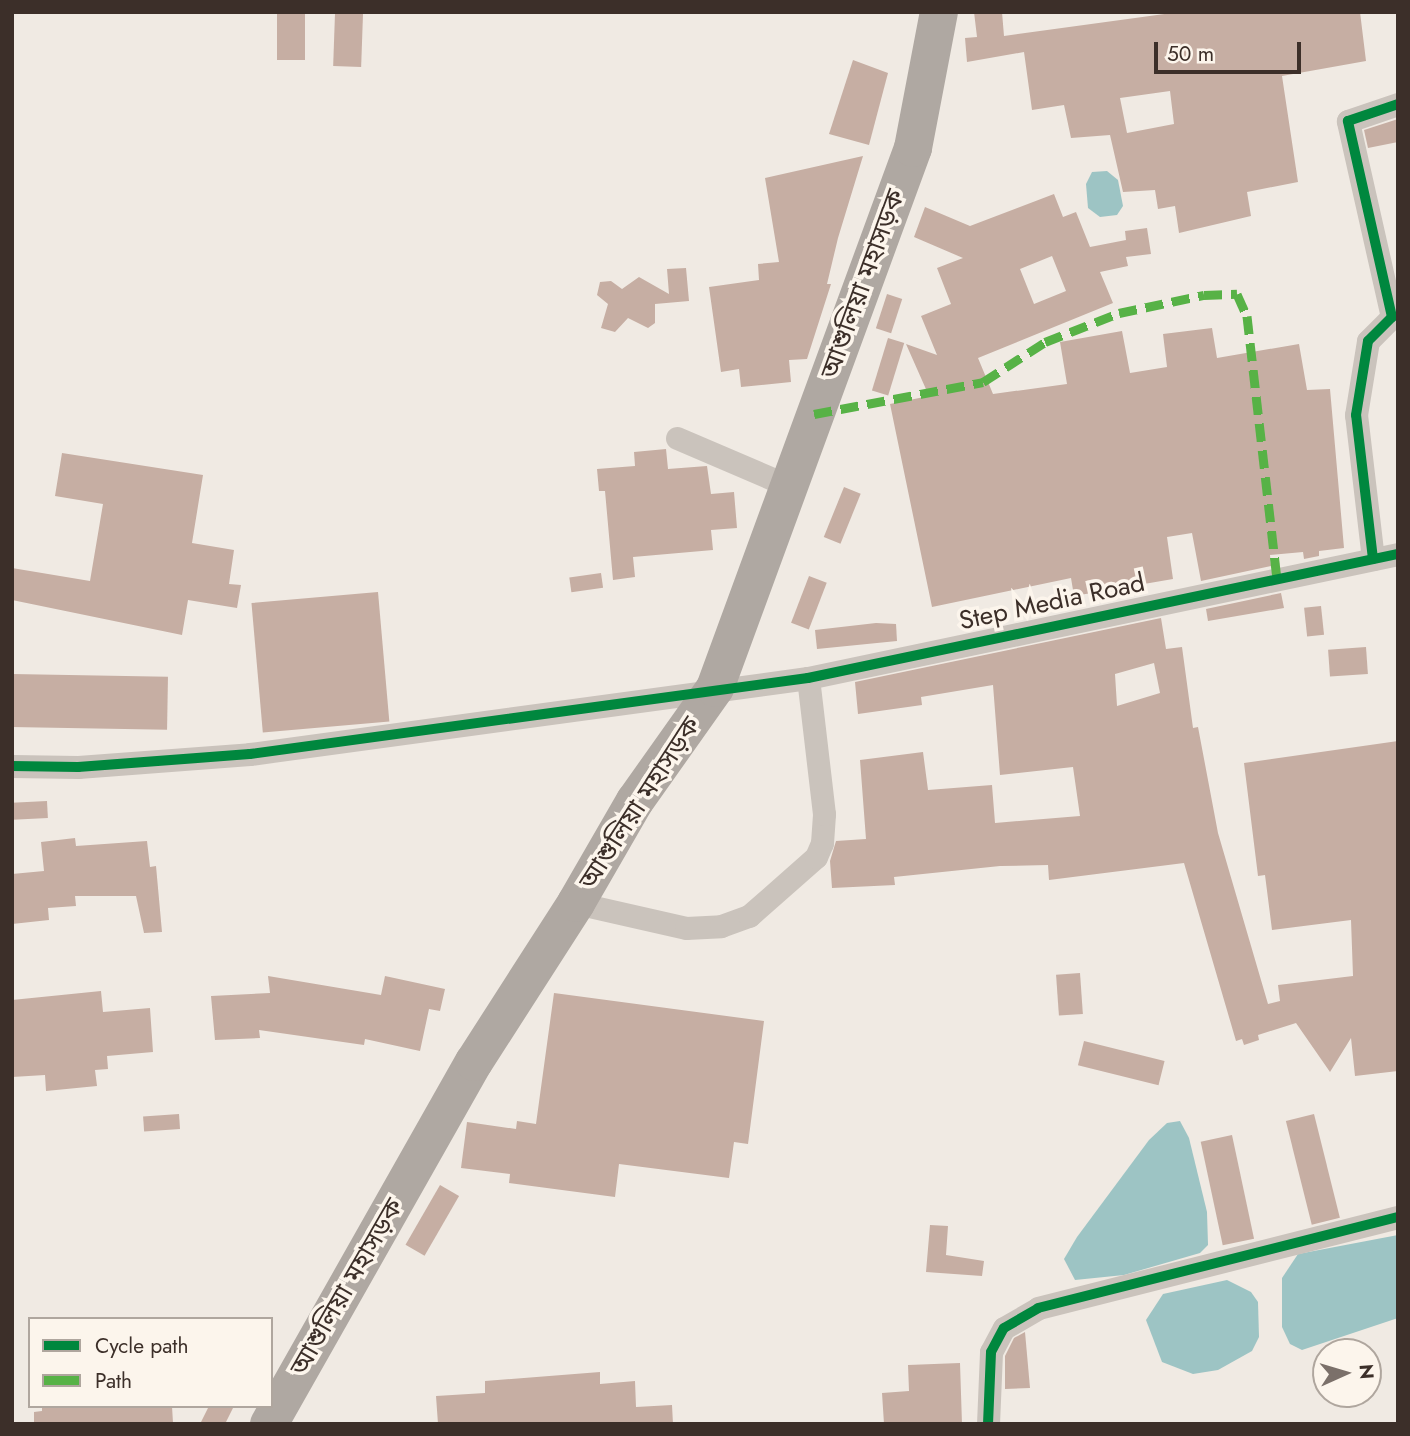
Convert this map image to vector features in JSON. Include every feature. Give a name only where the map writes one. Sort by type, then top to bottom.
[{"type":"highway","name":"আশুলিয়া মহাসড়ক","points":[[269,1424],[474,1062],[576,903],[635,801],[715,688],[913,148],[939,12]]},
{"type":"street","points":[[1373,559],[1356,415],[1368,341],[1392,317],[1348,121],[1398,104]]},
{"type":"street","points":[[677,439],[789,486]]},
{"type":"street","name":"Step Media Road","points":[[12,766],[78,767],[250,754],[715,688],[808,678],[1398,554]]},
{"type":"street","points":[[576,903],[686,928],[722,926],[749,916],[816,857],[822,843],[824,814],[808,678]]},
{"type":"street","points":[[988,1424],[991,1352],[1004,1328],[1038,1308],[1398,1217]]},
{"type":"water","points":[[1107,171],[1118,180],[1123,206],[1117,215],[1100,217],[1088,208],[1086,184],[1092,172]]},
{"type":"water","points":[[1180,1121],[1189,1138],[1207,1212],[1208,1245],[1200,1253],[1124,1275],[1075,1280],[1064,1259],[1077,1237],[1149,1140],[1167,1123]]},
{"type":"water","points":[[1398,1235],[1398,1318],[1338,1338],[1312,1338],[1312,1347],[1302,1350],[1290,1344],[1282,1327],[1282,1278],[1298,1254]]},
{"type":"water","points":[[1227,1280],[1251,1292],[1258,1302],[1259,1337],[1252,1351],[1218,1370],[1193,1374],[1162,1362],[1146,1320],[1163,1294]]},
{"type":"building","points":[[277,12],[305,12],[305,60],[277,60]]},
{"type":"building","points":[[974,12],[1002,12],[1004,36],[1179,12],[1360,12],[1366,61],[1282,76],[1298,182],[1247,192],[1251,216],[1179,233],[1175,206],[1158,209],[1155,190],[1123,192],[1110,135],[1071,138],[1064,105],[1032,110],[1024,52],[967,62],[965,38],[977,37]],"holes":[[[1170,91],[1174,124],[1127,133],[1120,98]]]},
{"type":"building","points":[[335,13],[363,14],[361,67],[333,66]]},
{"type":"building","points":[[853,60],[888,73],[869,145],[829,134]]},
{"type":"building","points":[[1398,119],[1398,142],[1368,148],[1364,130]]},
{"type":"building","points":[[863,156],[838,238],[827,284],[831,284],[807,359],[789,360],[791,382],[741,387],[739,369],[721,372],[709,287],[759,280],[758,264],[779,262],[765,178]]},
{"type":"building","points":[[1054,194],[1063,217],[1076,212],[1090,247],[1126,240],[1125,231],[1147,228],[1151,254],[1126,257],[1128,266],[1100,272],[1113,303],[978,358],[993,394],[1067,384],[1060,342],[1122,331],[1130,373],[1167,367],[1163,334],[1212,328],[1217,358],[1299,344],[1307,390],[1330,389],[1344,548],[1319,551],[1319,556],[1304,559],[1303,552],[1270,555],[1271,566],[1201,581],[1192,533],[1167,537],[1173,579],[1074,596],[1071,578],[932,607],[890,404],[929,396],[906,344],[937,355],[921,316],[951,304],[937,268],[963,258],[914,237],[925,207],[970,226]],"holes":[[[1052,256],[1066,291],[1034,304],[1020,269]]]},
{"type":"building","points":[[686,268],[689,301],[655,304],[655,323],[648,328],[628,318],[615,332],[601,328],[608,304],[597,295],[600,282],[611,281],[622,289],[639,277],[669,294],[667,269]]},
{"type":"building","points":[[887,294],[902,299],[891,333],[876,328]]},
{"type":"building","points":[[888,338],[904,343],[888,396],[872,391]]},
{"type":"building","points":[[666,449],[668,469],[707,466],[711,494],[734,492],[737,528],[711,530],[713,550],[633,557],[635,577],[613,580],[605,491],[599,491],[597,469],[635,466],[634,452]]},
{"type":"building","points":[[62,453],[203,475],[192,543],[234,550],[229,584],[241,585],[237,608],[188,600],[182,635],[12,600],[12,568],[90,581],[103,504],[55,496]]},
{"type":"building","points":[[844,487],[861,494],[840,544],[824,537]]},
{"type":"building","points":[[601,573],[603,588],[571,592],[569,577]]},
{"type":"building","points":[[809,576],[827,583],[809,629],[791,623]]},
{"type":"building","points":[[378,592],[389,722],[263,733],[251,603]]},
{"type":"building","points":[[1281,593],[1284,608],[1208,621],[1206,609]]},
{"type":"building","points":[[1321,606],[1324,635],[1307,637],[1304,608]]},
{"type":"building","points":[[1161,618],[1166,649],[1182,647],[1193,728],[1198,727],[1218,833],[1268,1004],[1280,1001],[1278,985],[1353,976],[1351,920],[1272,930],[1265,875],[1258,876],[1244,763],[1398,741],[1398,1071],[1355,1076],[1351,1038],[1330,1072],[1296,1023],[1258,1035],[1259,1040],[1244,1045],[1242,1039],[1236,1041],[1184,863],[1049,880],[1048,865],[1000,866],[894,877],[895,885],[832,888],[830,861],[836,841],[866,839],[860,760],[923,752],[928,790],[992,785],[995,823],[1080,816],[1073,767],[1000,775],[993,685],[921,697],[922,705],[858,714],[855,682]],"holes":[[[1154,663],[1160,693],[1117,706],[1115,674]]]},
{"type":"building","points":[[876,623],[896,624],[897,641],[817,649],[815,630]]},
{"type":"building","points":[[1366,647],[1368,674],[1330,677],[1328,650]]},
{"type":"building","points":[[12,674],[168,677],[167,730],[12,727]]},
{"type":"building","points":[[47,801],[48,818],[13,820],[12,803]]},
{"type":"building","points":[[75,838],[76,846],[147,841],[150,867],[156,866],[162,932],[144,933],[136,896],[75,896],[76,906],[48,908],[49,920],[12,924],[12,874],[44,871],[41,842]]},
{"type":"building","points":[[1080,973],[1083,1014],[1059,1016],[1056,975]]},
{"type":"building","points":[[268,976],[381,995],[385,976],[445,989],[440,1011],[429,1009],[420,1051],[365,1039],[364,1045],[259,1030],[260,1038],[215,1040],[211,996],[270,993]]},
{"type":"building","points":[[101,991],[103,1012],[150,1008],[153,1052],[107,1056],[108,1069],[95,1070],[97,1086],[46,1091],[45,1075],[12,1077],[12,1000]]},
{"type":"building","points":[[554,993],[764,1021],[748,1144],[734,1142],[729,1178],[619,1164],[615,1197],[509,1183],[510,1174],[461,1168],[467,1122],[516,1129],[517,1121],[536,1124]]},
{"type":"building","points":[[1084,1041],[1165,1061],[1158,1085],[1078,1065]]},
{"type":"building","points":[[179,1114],[180,1129],[144,1131],[143,1117]]},
{"type":"building","points":[[1314,1114],[1340,1218],[1312,1225],[1286,1121]]},
{"type":"building","points":[[1232,1135],[1254,1239],[1223,1245],[1201,1142]]},
{"type":"building","points":[[440,1185],[459,1196],[425,1256],[406,1245]]},
{"type":"building","points":[[930,1225],[948,1226],[946,1255],[984,1261],[982,1276],[926,1272]]},
{"type":"building","points":[[1025,1332],[1030,1388],[1005,1389],[1005,1356],[1014,1338]]},
{"type":"building","points":[[960,1363],[962,1424],[884,1424],[882,1393],[909,1391],[908,1365]]},
{"type":"building","points":[[600,1372],[600,1384],[635,1381],[636,1407],[672,1405],[673,1424],[438,1424],[436,1396],[485,1393],[485,1381]]},
{"type":"building","points":[[42,1408],[172,1408],[173,1423],[34,1424],[34,1412],[42,1411]]},
{"type":"building","points":[[208,1408],[233,1408],[225,1424],[200,1424]]},
{"type":"marked path","points":[[814,414],[983,382],[1045,342],[1119,313],[1204,295],[1237,294],[1247,316],[1277,579]]},
{"type":"cycle path","points":[[1373,559],[1356,415],[1368,341],[1392,317],[1348,121],[1398,104]]},
{"type":"cycle path","points":[[12,766],[78,767],[250,754],[808,678],[1398,554]]},
{"type":"cycle path","points":[[988,1424],[991,1352],[1004,1328],[1038,1308],[1398,1217]]}]
